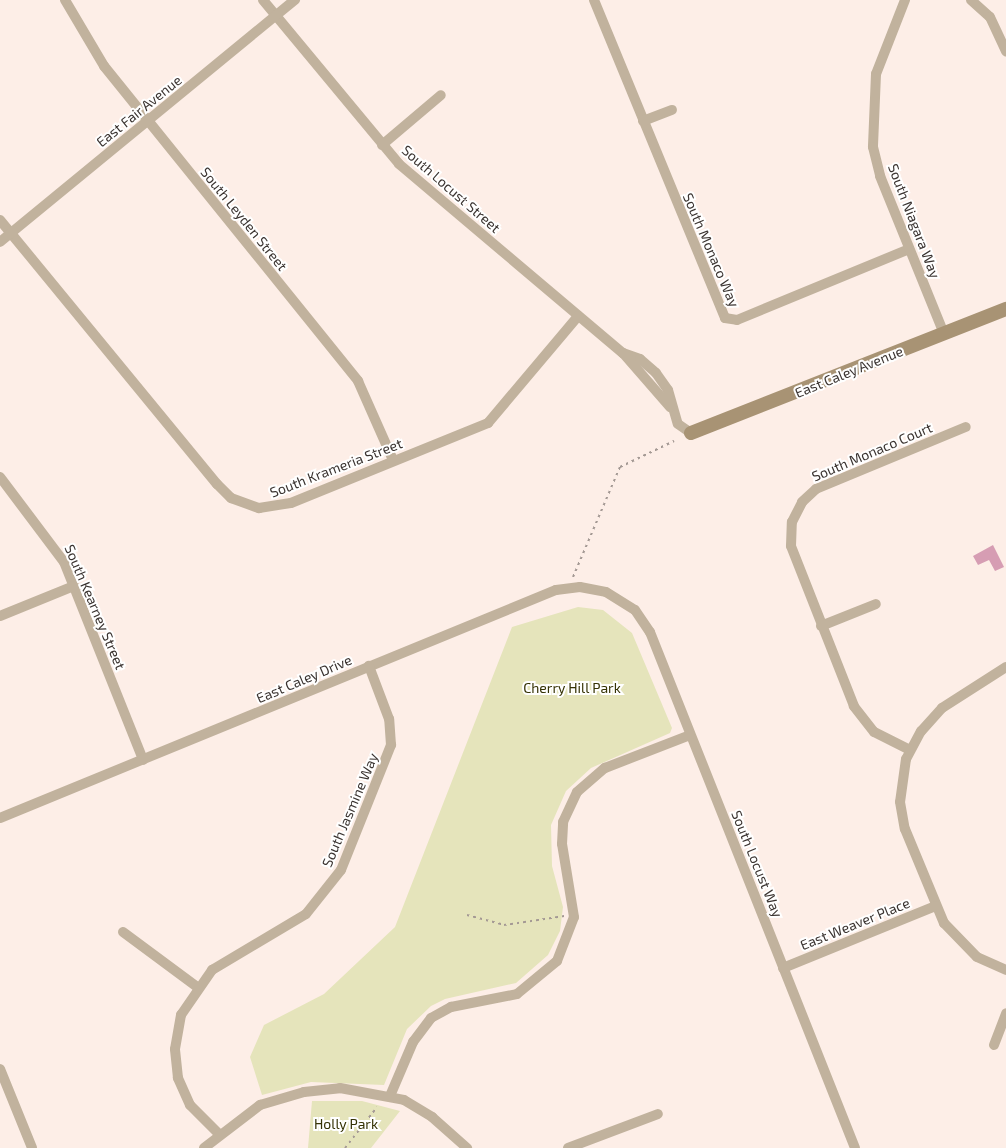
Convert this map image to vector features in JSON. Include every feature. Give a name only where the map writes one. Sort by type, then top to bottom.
[{"type":"street","name":"South Leyden Street","points":[[65,0],[104,66],[147,122],[358,381],[393,460]]},
{"type":"street","name":"South Locust Street","points":[[263,0],[409,175],[623,353],[670,408],[681,427],[691,433]]},
{"type":"street","name":"East Fair Avenue","points":[[0,242],[295,0]]},
{"type":"street","name":"South Monaco Way","points":[[594,0],[725,318],[737,320],[909,249]]},
{"type":"street","name":"South Niagara Way","points":[[905,0],[876,74],[872,124],[880,176],[944,334]]},
{"type":"street","points":[[971,0],[990,17],[1006,52]]},
{"type":"street","points":[[382,144],[441,95]]},
{"type":"street","points":[[643,121],[672,110]]},
{"type":"street","name":"South Krameria Street","points":[[0,220],[231,498],[249,506],[277,507],[495,417],[578,316]]},
{"type":"street","name":"East Caley Avenue","points":[[691,433],[1006,309]]},
{"type":"street","name":"South Monaco Court","points":[[910,750],[874,732],[861,719],[821,626],[791,546],[792,522],[802,502],[816,489],[966,427]]},
{"type":"street","name":"South Kearney Street","points":[[0,477],[53,543],[74,586],[143,760]]},
{"type":"street","points":[[0,616],[74,586]]},
{"type":"street","name":"East Caley Drive","points":[[0,818],[369,666],[568,588],[592,588],[620,599]]},
{"type":"street","name":"South Locust Way","points":[[620,599],[650,632],[855,1148]]},
{"type":"street","points":[[821,626],[876,604]]},
{"type":"street","name":"South Jasmine Way","points":[[219,1134],[190,1105],[175,1064],[181,1015],[197,987],[224,960],[306,914],[341,870],[391,745],[389,719],[369,666]]},
{"type":"street","points":[[1005,669],[942,708],[910,750],[902,774],[901,810],[936,906],[966,948],[1006,970]]},
{"type":"street","points":[[390,1096],[413,1042],[431,1018],[451,1007],[505,998],[531,986],[557,961],[574,917],[562,844],[563,822],[577,792],[605,768],[690,735]]},
{"type":"street","name":"East Weaver Place","points":[[783,968],[936,906]]},
{"type":"street","points":[[123,932],[197,987]]},
{"type":"street","points":[[994,1045],[1006,1013]]},
{"type":"street","points":[[0,1069],[32,1148]]},
{"type":"street","points":[[204,1148],[219,1134],[260,1105],[304,1092],[340,1088],[390,1096],[432,1117],[467,1148]]},
{"type":"street","points":[[568,1148],[658,1114]]},
{"type":"path","points":[[568,588],[620,467],[674,441]]},
{"type":"path","points":[[467,915],[504,925],[548,915],[574,917]]},
{"type":"path","points":[[345,1148],[367,1125],[379,1102],[390,1096]]},
{"type":"green space","name":"Cherry Hill Park","points":[[578,607],[603,610],[632,633],[672,728],[670,733],[591,768],[566,791],[551,825],[552,866],[563,907],[560,931],[548,955],[516,983],[445,999],[431,1006],[407,1029],[384,1085],[311,1082],[262,1095],[250,1057],[264,1025],[324,994],[395,927],[512,627]]},
{"type":"green space","name":"Holly Park","points":[[312,1101],[362,1101],[400,1111],[371,1148],[308,1148]]},
{"type":"shaded area","points":[[993,545],[1004,567],[995,571],[989,560],[978,565],[973,556]]}]
